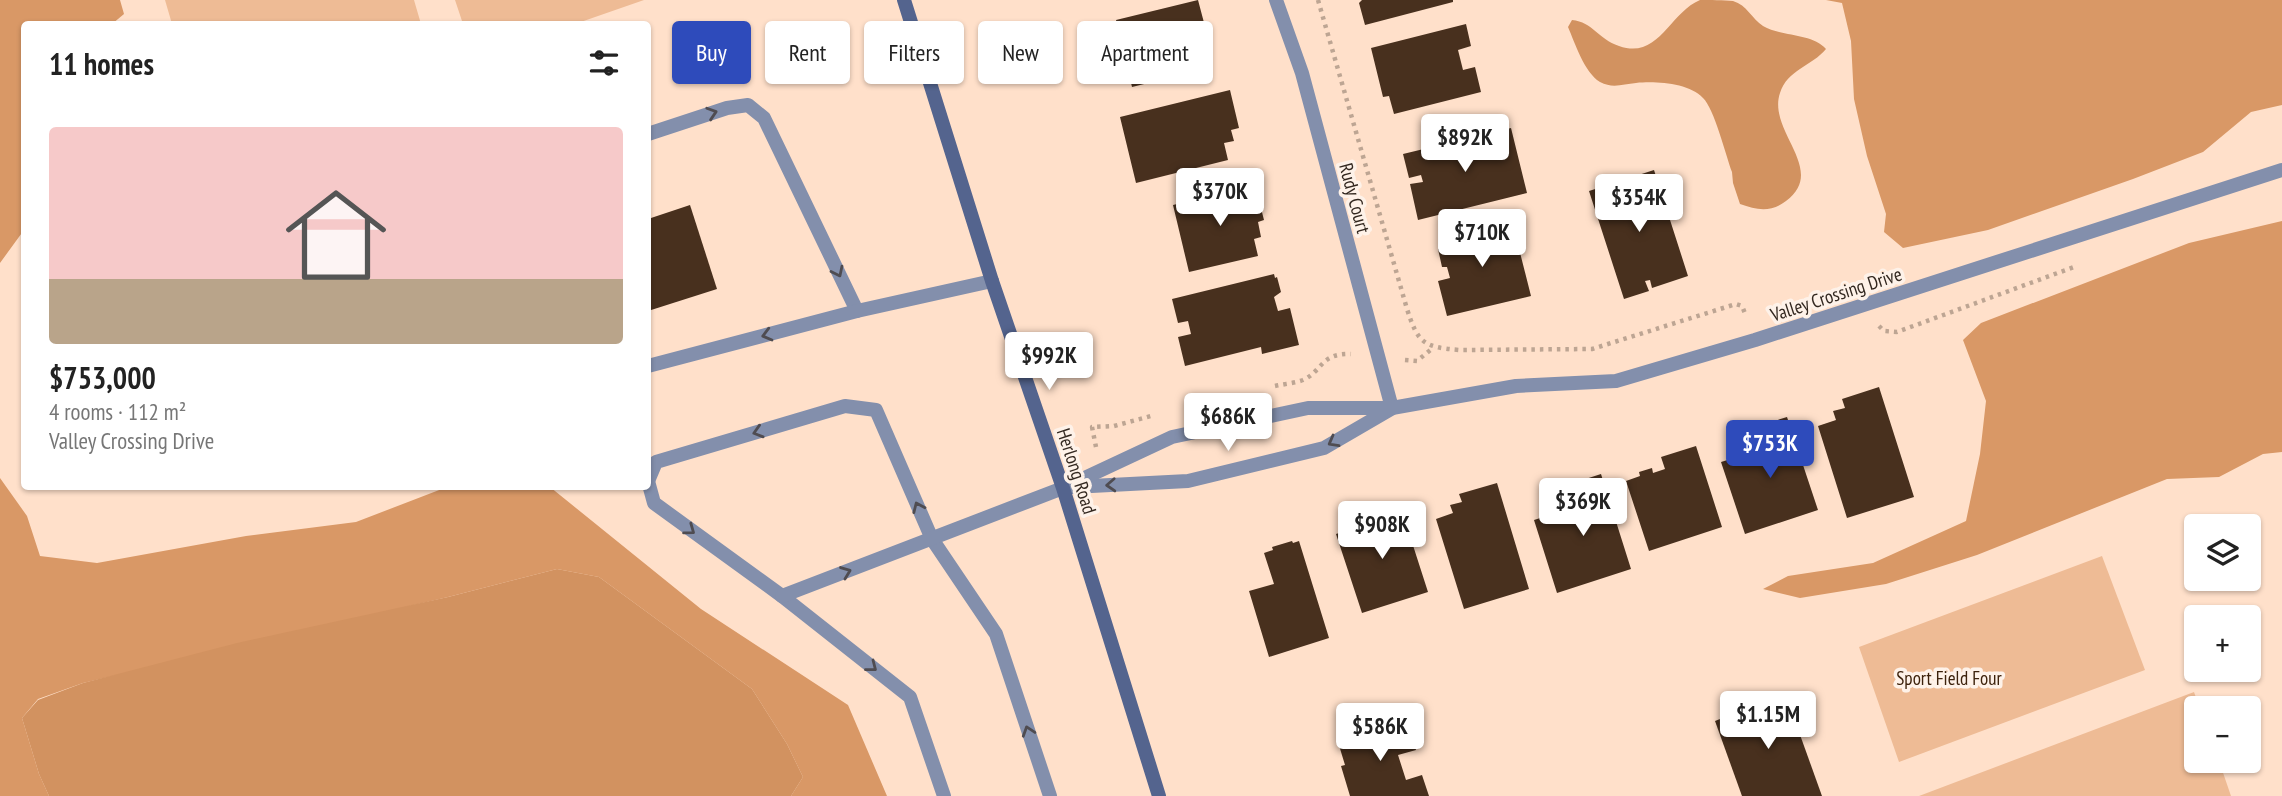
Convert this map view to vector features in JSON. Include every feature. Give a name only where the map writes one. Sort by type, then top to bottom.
[{"type":"street","name":"Herlong Road","points":[[904,0],[992,281],[1063,488],[1159,796]]},
{"type":"street","name":"Rudy Court","points":[[1276,0],[1302,73],[1392,408]]},
{"type":"street","points":[[651,133],[727,108],[748,105],[764,118],[857,311]]},
{"type":"street","name":"Valley Crossing Drive","points":[[1063,488],[1172,437],[1308,408],[1392,408],[1516,386],[1616,381],[1755,340],[2282,170]]},
{"type":"street","points":[[651,365],[857,311],[992,281]]},
{"type":"street","points":[[651,474],[656,462],[845,406],[876,410],[932,539],[996,634],[1050,796]]},
{"type":"street","name":"Valley Crossing Drive","points":[[1063,488],[1188,481],[1324,448],[1392,408]]},
{"type":"street","points":[[782,596],[1063,488]]},
{"type":"street","points":[[650,490],[654,503],[782,596],[910,697],[944,796]]},
{"type":"path","points":[[1318,0],[1407,309],[1414,331],[1422,341],[1437,348],[1459,350],[1592,349],[1736,304],[1742,306],[1755,340]]},
{"type":"green space","points":[[165,0],[414,0],[420,21],[171,21]]},
{"type":"green space","points":[[455,0],[644,0],[584,21],[462,21]]},
{"type":"green space","name":"Sport Field Four","points":[[2102,556],[2145,670],[1899,762],[1859,647]]},
{"type":"green space","points":[[2194,692],[2195,696],[2184,696],[2184,773],[2223,773],[2231,796],[1919,796]]},
{"type":"shaded area","points":[[0,0],[120,0],[124,14],[116,21],[21,21],[21,234],[0,263]]},
{"type":"shaded area","points":[[1700,0],[1733,1],[1763,26],[1813,40],[1826,49],[1794,73],[1783,85],[1780,93],[1778,107],[1781,122],[1799,163],[1801,176],[1797,189],[1786,201],[1769,209],[1740,204],[1719,133],[1703,98],[1689,89],[1672,84],[1644,82],[1614,86],[1600,82],[1585,64],[1568,27],[1572,20],[1579,21],[1619,46],[1633,49],[1644,47],[1663,33],[1689,6]]},
{"type":"shaded area","points":[[1826,0],[2282,0],[2282,105],[2251,112],[2203,152],[2133,179],[1988,230],[1903,248],[1884,232],[1886,214],[1867,156],[1854,99],[1851,41],[1842,3]]},
{"type":"shaded area","points":[[2282,221],[2282,452],[2263,454],[2219,477],[2167,479],[1977,555],[1886,584],[1800,598],[1763,589],[1788,576],[1873,563],[1966,521],[1980,454],[1986,401],[1963,340],[1981,323],[2189,243]]},
{"type":"shaded area","points":[[0,478],[27,516],[40,556],[97,563],[246,536],[356,522],[439,490],[554,490],[701,609],[848,705],[887,796],[791,796],[803,777],[787,744],[752,689],[599,577],[557,569],[83,683],[38,699],[22,718],[39,774],[49,796],[0,796]]},
{"type":"shaded area","points":[[557,569],[599,577],[752,689],[787,744],[803,777],[791,796],[49,796],[39,774],[22,718],[38,700],[83,683],[237,643],[448,597]]},
{"type":"building","points":[[1198,0],[1204,21],[1116,21]]},
{"type":"building","points":[[1362,0],[1453,2],[1365,25],[1359,3]]},
{"type":"building","points":[[1466,24],[1471,46],[1458,50],[1463,70],[1475,67],[1481,92],[1394,114],[1389,96],[1383,97],[1371,48]]},
{"type":"building","points":[[1230,90],[1239,128],[1231,130],[1234,141],[1224,143],[1228,160],[1136,183],[1120,117]]},
{"type":"building","points":[[1511,128],[1527,193],[1418,220],[1410,184],[1423,182],[1421,175],[1409,178],[1403,154]]},
{"type":"building","points":[[1654,170],[1688,276],[1652,288],[1650,280],[1645,281],[1649,291],[1624,299],[1589,191]]},
{"type":"building","points":[[1255,185],[1264,220],[1258,222],[1261,237],[1254,239],[1258,256],[1189,272],[1173,205]]},
{"type":"building","points":[[690,205],[717,289],[651,310],[651,218]]},
{"type":"building","points":[[1512,221],[1531,296],[1447,316],[1438,281],[1450,278],[1447,267],[1442,267],[1439,239]]},
{"type":"building","points":[[1274,274],[1281,292],[1274,297],[1278,311],[1290,308],[1299,345],[1262,354],[1261,347],[1185,366],[1178,337],[1191,334],[1188,321],[1178,323],[1172,299]]},
{"type":"building","points":[[1879,387],[1914,497],[1847,518],[1818,426],[1836,420],[1833,411],[1845,408],[1842,399]]},
{"type":"building","points":[[1787,417],[1818,510],[1745,534],[1721,462],[1744,455],[1746,458],[1754,456],[1756,462],[1763,459],[1752,428]]},
{"type":"building","points":[[1696,446],[1722,527],[1649,551],[1626,481],[1640,476],[1639,472],[1652,468],[1653,473],[1665,469],[1661,457]]},
{"type":"building","points":[[1601,474],[1631,569],[1557,593],[1534,520],[1556,513],[1558,516],[1567,514],[1569,520],[1575,517],[1564,486]]},
{"type":"building","points":[[1497,483],[1529,589],[1464,609],[1436,519],[1453,513],[1450,505],[1462,502],[1459,494]]},
{"type":"building","points":[[1400,505],[1428,592],[1362,613],[1336,534],[1361,526],[1364,536],[1370,535],[1364,517]]},
{"type":"building","points":[[1299,541],[1329,638],[1269,657],[1249,591],[1274,584],[1264,553],[1273,550],[1272,547]]},
{"type":"building","points":[[1785,693],[1822,796],[1742,796],[1715,721]]},
{"type":"building","points":[[1407,720],[1416,750],[1398,755],[1406,780],[1422,775],[1429,796],[1350,796],[1341,766],[1345,765],[1338,742]]}]
